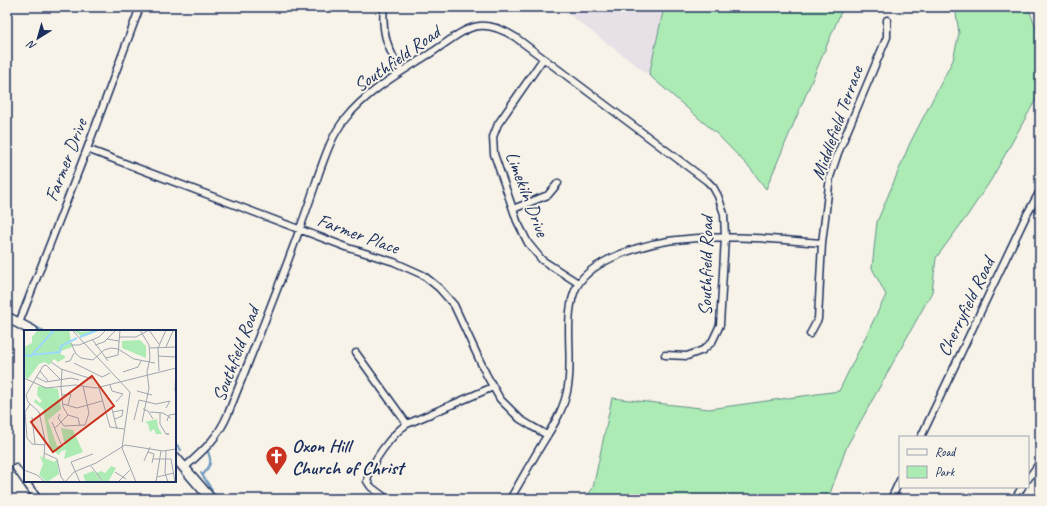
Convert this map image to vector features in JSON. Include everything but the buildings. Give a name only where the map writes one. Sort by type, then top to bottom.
[{"type":"main road","points":[[7,317],[31,330]]},
{"type":"main road","points":[[176,457],[211,499]]},
{"type":"street","name":"Farmer Drive","points":[[19,323],[87,149],[140,7]]},
{"type":"street","points":[[384,7],[383,23],[385,40],[393,58],[402,72]]},
{"type":"street","name":"Middlefield Terrace","points":[[810,334],[818,318],[822,243],[830,177],[838,153],[887,37],[887,20]]},
{"type":"street","name":"Southfield Road","points":[[184,468],[208,446],[222,428],[300,229],[327,152],[339,126],[365,98],[458,34],[471,28],[485,25],[495,26],[507,32],[710,184],[718,196],[722,207],[725,237],[721,314],[718,330],[712,342],[703,350],[687,356],[665,355]]},
{"type":"street","name":"Limekiln Drive","points":[[543,59],[498,124],[493,137],[494,154],[521,230],[532,250],[542,260],[578,283]]},
{"type":"street","name":"Farmer Place","points":[[87,149],[349,248],[399,264],[423,275],[432,281],[454,305],[500,399],[526,423],[547,435]]},
{"type":"street","points":[[513,209],[548,195],[558,184]]},
{"type":"street","name":"Cherryfield Road","points":[[921,436],[1025,218],[1040,191]]},
{"type":"street","points":[[510,499],[560,413],[568,388],[570,310],[578,283],[590,272],[603,262],[627,252],[684,239],[725,237],[779,239],[822,243]]},
{"type":"street","points":[[356,353],[407,424]]},
{"type":"street","points":[[387,499],[368,484],[368,478],[374,463],[396,432],[407,424],[493,387]]},
{"type":"street","points":[[1029,478],[1040,462]]},
{"type":"street","points":[[16,468],[24,480]]},
{"type":"street","points":[[26,482],[38,499]]},
{"type":"street","points":[[891,499],[899,482]]},
{"type":"street","points":[[1015,499],[1021,488]]},
{"type":"shaded area","points":[[559,7],[664,7],[649,75]]},
{"type":"green space","points":[[664,7],[843,7],[766,189],[751,169],[717,134],[649,75]]},
{"type":"green space","points":[[955,7],[1028,7],[1040,38],[1040,92],[991,180],[936,258],[932,292],[847,446],[828,499],[585,499],[593,488],[612,398],[709,409],[839,391],[886,295],[872,268],[877,222],[910,143],[953,60],[959,33]]},
{"type":"waterway","points":[[30,324],[41,330]]},
{"type":"waterway","points":[[176,444],[181,450]]},
{"type":"waterway","points":[[203,475],[209,467],[210,459],[208,452]]},
{"type":"waterway","points":[[201,473],[212,490]]},
{"type":"place","name":"Oxon Hill Church of Christ","points":[[277,476]]}]
